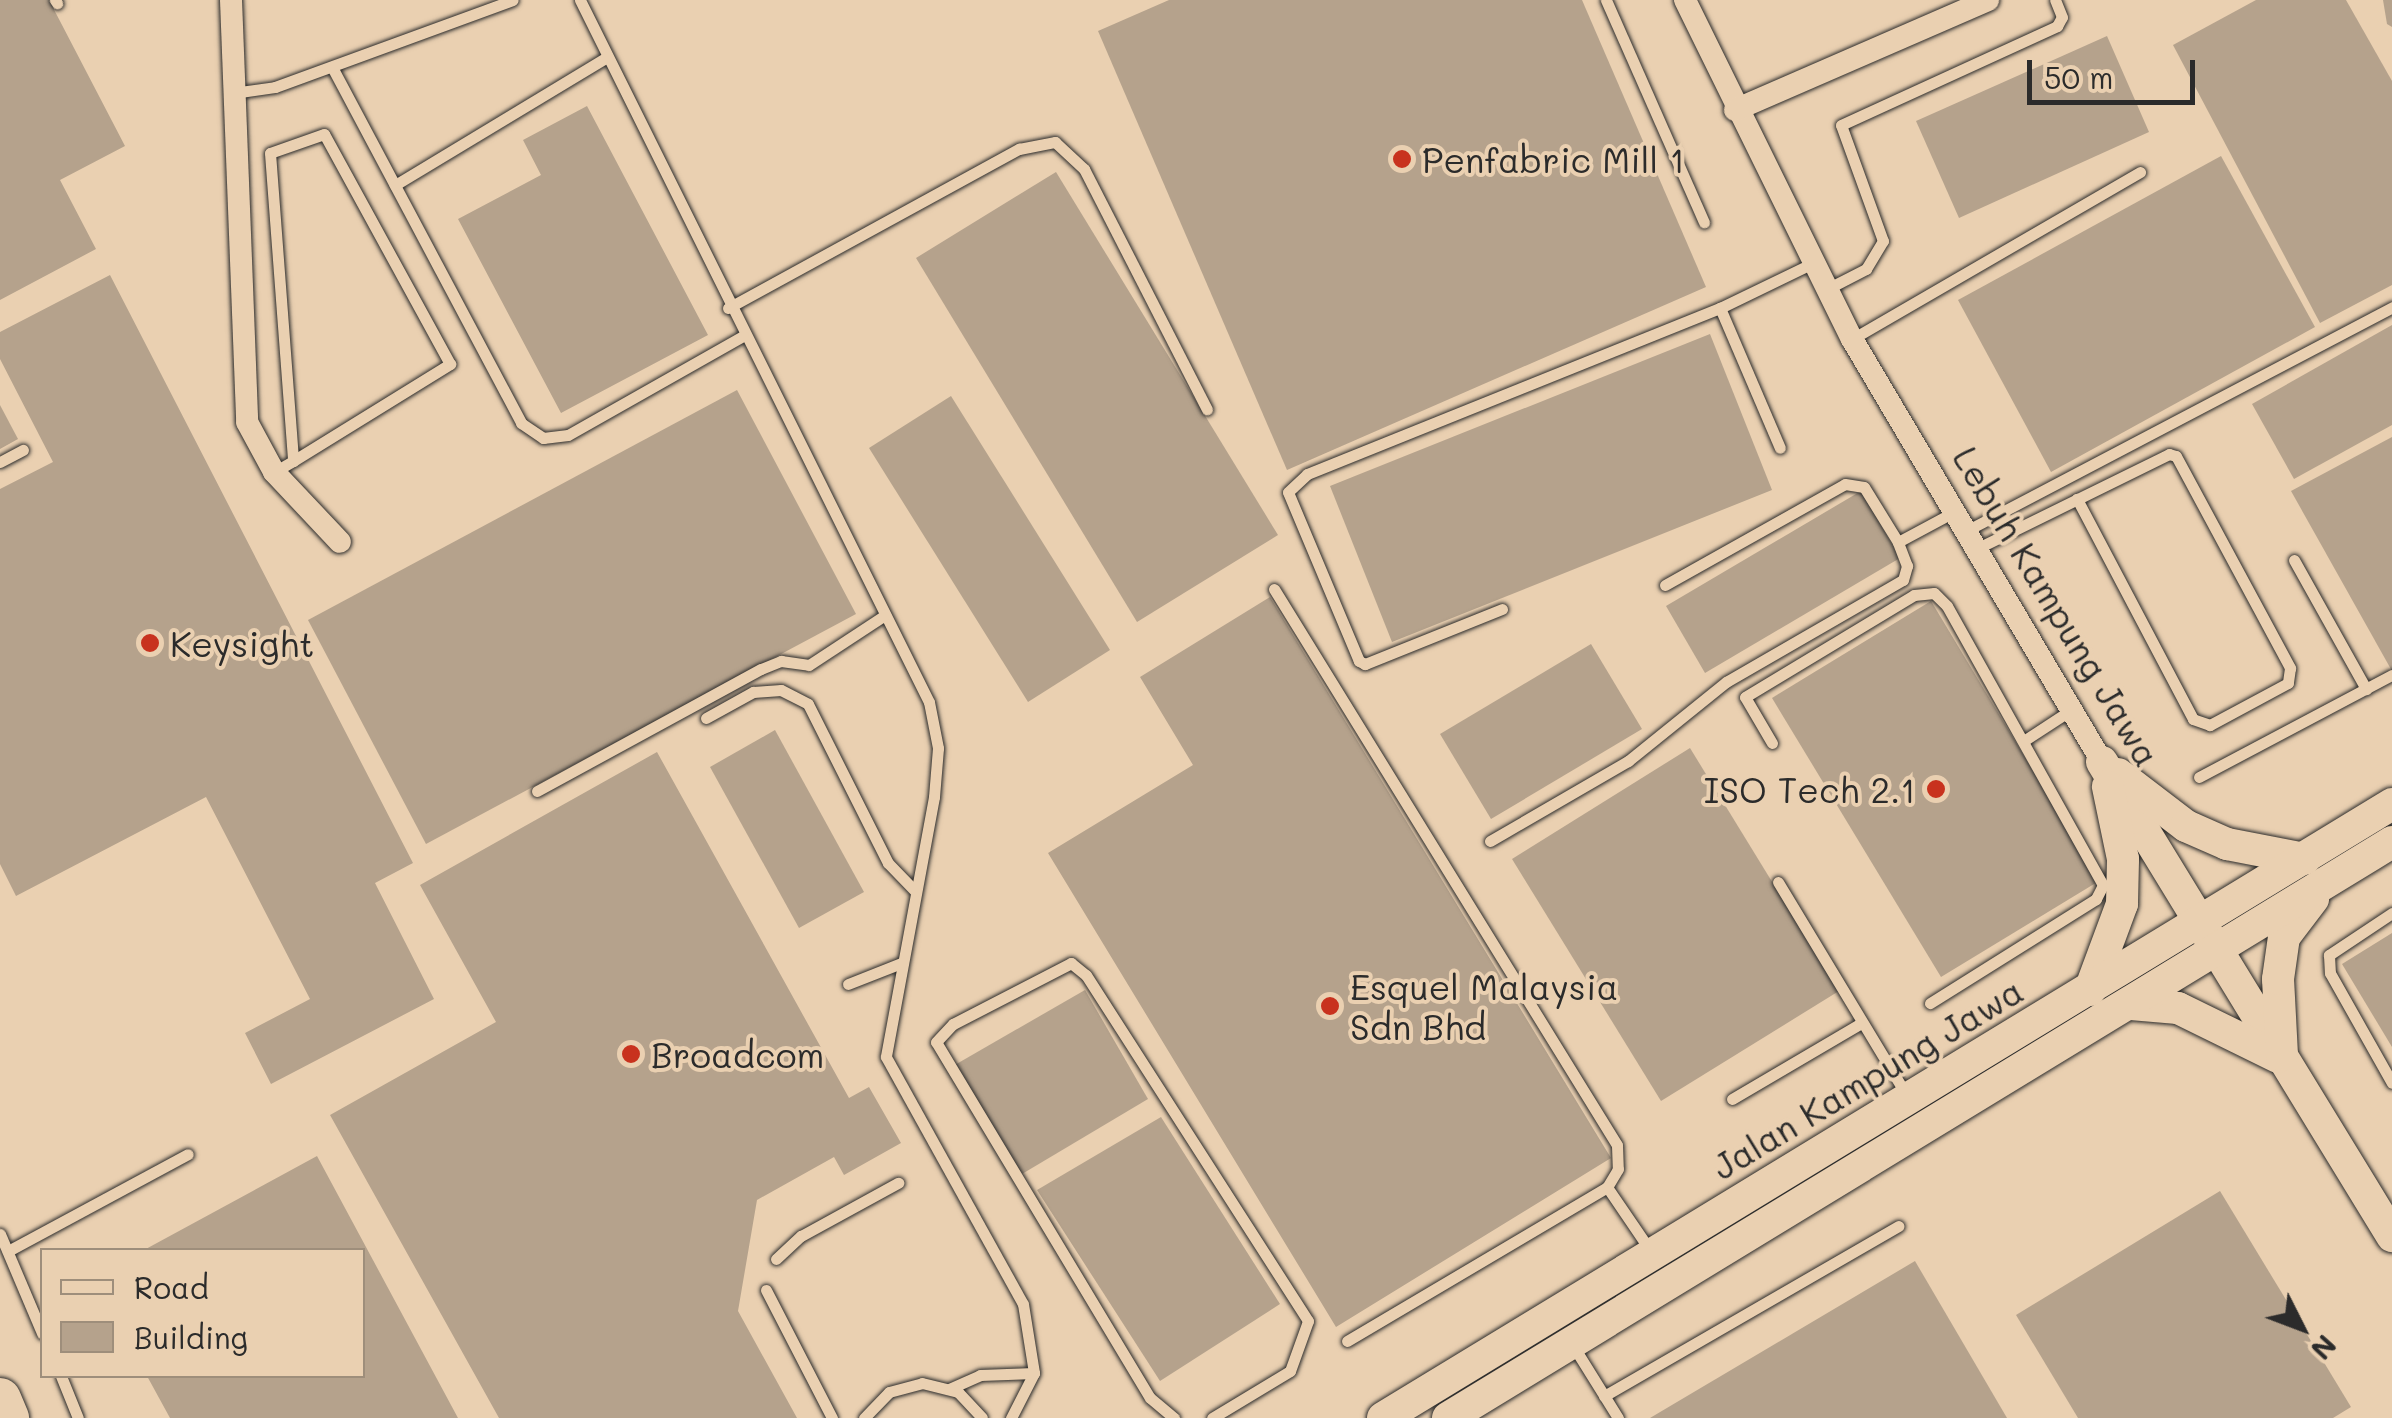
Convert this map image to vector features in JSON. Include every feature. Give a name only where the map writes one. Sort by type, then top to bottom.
[{"type":"highway","points":[[0,1399],[8,1418]]},
{"type":"street","points":[[231,0],[246,422],[340,542]]},
{"type":"street","name":"Lebuh Kampung Jawa","points":[[1685,0],[1735,110],[1852,338],[2102,762],[2392,1236]]},
{"type":"street","points":[[1735,110],[1988,0]]},
{"type":"street","points":[[2102,762],[2186,826],[2227,844],[2316,870],[2284,937],[2278,978],[2282,1059],[2191,1013],[2131,1004]]},
{"type":"street","points":[[2090,990],[2122,904],[2123,859],[2102,762]]},
{"type":"street","name":"Jalan Kampung Jawa","points":[[1383,1418],[2090,990],[2208,937],[2316,870],[2392,804]]},
{"type":"street","name":"Jalan Kampung Jawa","points":[[2316,870],[2392,842]]},
{"type":"street","name":"Jalan Kampung Jawa","points":[[1448,1418],[2131,1004],[2208,937]]},
{"type":"lane","points":[[233,93],[276,87],[513,0]]},
{"type":"lane","points":[[580,0],[728,308],[929,702],[938,748],[886,1056],[1023,1304],[1034,1372],[1011,1418]]},
{"type":"lane","points":[[1606,0],[1704,222]]},
{"type":"lane","points":[[1827,290],[1866,269],[1884,242],[1841,125],[2057,26],[2062,17],[2055,0]]},
{"type":"lane","points":[[395,185],[606,57]]},
{"type":"lane","points":[[332,67],[522,423],[543,438],[568,436],[743,336]]},
{"type":"lane","points":[[324,134],[450,364],[284,467],[270,153],[324,134]]},
{"type":"lane","points":[[728,308],[1019,148],[1055,142],[1084,169],[1207,409]]},
{"type":"lane","points":[[1852,338],[2140,172]]},
{"type":"lane","points":[[1502,609],[1359,661],[1288,492],[1307,474],[1720,308],[1813,263]]},
{"type":"lane","points":[[1964,531],[2392,307]]},
{"type":"lane","points":[[1720,308],[1780,448]]},
{"type":"lane","points":[[0,462],[23,450]]},
{"type":"lane","points":[[1898,542],[1964,531],[2076,499],[2168,454],[2183,462],[2290,668],[2288,683],[2210,725],[2193,718],[2076,499]]},
{"type":"lane","points":[[1490,841],[1628,761],[1726,682],[1903,580],[1907,566],[1898,542],[1864,487],[1845,484],[1665,586]]},
{"type":"lane","points":[[2294,560],[2366,689]]},
{"type":"lane","points":[[1274,589],[1617,1145],[1618,1168],[1607,1187],[1348,1340]]},
{"type":"lane","points":[[1772,742],[1745,697],[1914,595],[1934,593],[2025,740],[2103,885],[2096,899],[1930,1003]]},
{"type":"lane","points":[[537,791],[761,669],[781,661],[808,665],[885,616]]},
{"type":"lane","points":[[2199,778],[2392,675]]},
{"type":"lane","points":[[706,718],[753,692],[782,690],[808,704],[888,863],[915,891]]},
{"type":"lane","points":[[2025,740],[2071,710]]},
{"type":"lane","points":[[1778,882],[1860,1024],[1929,1126]]},
{"type":"lane","points":[[2392,913],[2329,955],[2330,974],[2392,1083]]},
{"type":"lane","points":[[848,984],[900,963]]},
{"type":"lane","points":[[1174,1418],[1150,1398],[936,1042],[953,1024],[1071,963],[1086,975],[1308,1321],[1290,1371],[1212,1418]]},
{"type":"lane","points":[[1732,1099],[1860,1024]]},
{"type":"lane","points":[[8,1251],[188,1154]]},
{"type":"lane","points":[[776,1259],[801,1236],[898,1184]]},
{"type":"lane","points":[[1607,1187],[1671,1284]]},
{"type":"lane","points":[[1604,1396],[1898,1226]]},
{"type":"lane","points":[[0,1234],[40,1328]]},
{"type":"lane","points":[[766,1290],[832,1418]]},
{"type":"lane","points":[[1555,1314],[1618,1418]]},
{"type":"lane","points":[[864,1418],[905,1386],[949,1389],[980,1375],[1034,1372]]},
{"type":"lane","points":[[62,1378],[78,1418]]},
{"type":"lane","points":[[949,1389],[982,1418]]},
{"type":"building","points":[[0,0],[49,0],[125,146],[60,180],[96,249],[0,300]]},
{"type":"building","name":"Penfabric Mill 1","points":[[1169,0],[1582,0],[1706,287],[1287,470],[1098,31]]},
{"type":"building","points":[[2256,0],[2346,0],[2392,81],[2392,285],[2320,323],[2173,45]]},
{"type":"building","points":[[2383,0],[2392,0],[2392,27],[2387,24]]},
{"type":"building","points":[[2107,36],[2149,132],[1959,218],[1916,121]]},
{"type":"building","points":[[587,106],[708,335],[561,413],[458,219],[541,175],[523,140]]},
{"type":"building","points":[[2221,156],[2315,327],[2051,472],[1958,300]]},
{"type":"building","points":[[1056,172],[1278,535],[1137,622],[916,258]]},
{"type":"building","name":"Keysight","points":[[110,275],[413,863],[375,883],[434,999],[271,1084],[245,1033],[310,999],[206,797],[16,896],[0,864],[0,489],[53,462],[0,359],[0,332]]},
{"type":"building","points":[[2392,325],[2392,425],[2294,479],[2252,404]]},
{"type":"building","points":[[1710,334],[1772,490],[1392,642],[1330,486]]},
{"type":"building","points":[[737,390],[856,614],[426,844],[308,620]]},
{"type":"building","points":[[951,396],[1110,650],[1028,702],[869,448]]},
{"type":"building","points":[[0,405],[18,439],[0,449]]},
{"type":"building","points":[[2392,437],[2392,671],[2291,491]]},
{"type":"building","points":[[1861,491],[1900,558],[1705,673],[1666,606]]},
{"type":"building","name":"Esquel Malaysia Sdn Bhd","points":[[1270,597],[1611,1158],[1336,1327],[1048,853],[1193,765],[1140,677]]},
{"type":"building","name":"ISO Tech 2.1","points":[[1931,601],[2099,881],[1941,977],[1772,698]]},
{"type":"building","points":[[1591,644],[1642,729],[1491,819],[1440,734]]},
{"type":"building","points":[[775,730],[864,892],[799,928],[710,767]]},
{"type":"building","points":[[1690,748],[1839,991],[1661,1101],[1512,859]]},
{"type":"building","name":"Broadcom","points":[[657,752],[849,1098],[869,1087],[901,1143],[844,1175],[834,1157],[757,1200],[738,1311],[797,1418],[499,1418],[330,1115],[496,1022],[420,885]]},
{"type":"building","points":[[2392,933],[2392,1047],[2342,964]]},
{"type":"building","points":[[1085,990],[1148,1099],[1022,1174],[953,1066]]},
{"type":"building","points":[[1161,1117],[1280,1304],[1160,1381],[1037,1190]]},
{"type":"building","points":[[317,1156],[458,1418],[170,1418],[148,1378],[365,1378],[365,1248],[148,1248]]},
{"type":"building","points":[[2220,1191],[2351,1407],[2333,1418],[2078,1418],[2016,1315]]},
{"type":"building","points":[[1915,1261],[2007,1418],[1650,1418]]},
{"type":"place","name":"Penfabric Mill 1","points":[[1402,159]]},
{"type":"place","name":"Keysight","points":[[150,643]]},
{"type":"place","name":"ISO Tech 2.1","points":[[1936,789]]},
{"type":"place","name":"Esquel Malaysia Sdn Bhd","points":[[1330,1006]]},
{"type":"place","name":"Broadcom","points":[[631,1054]]}]
